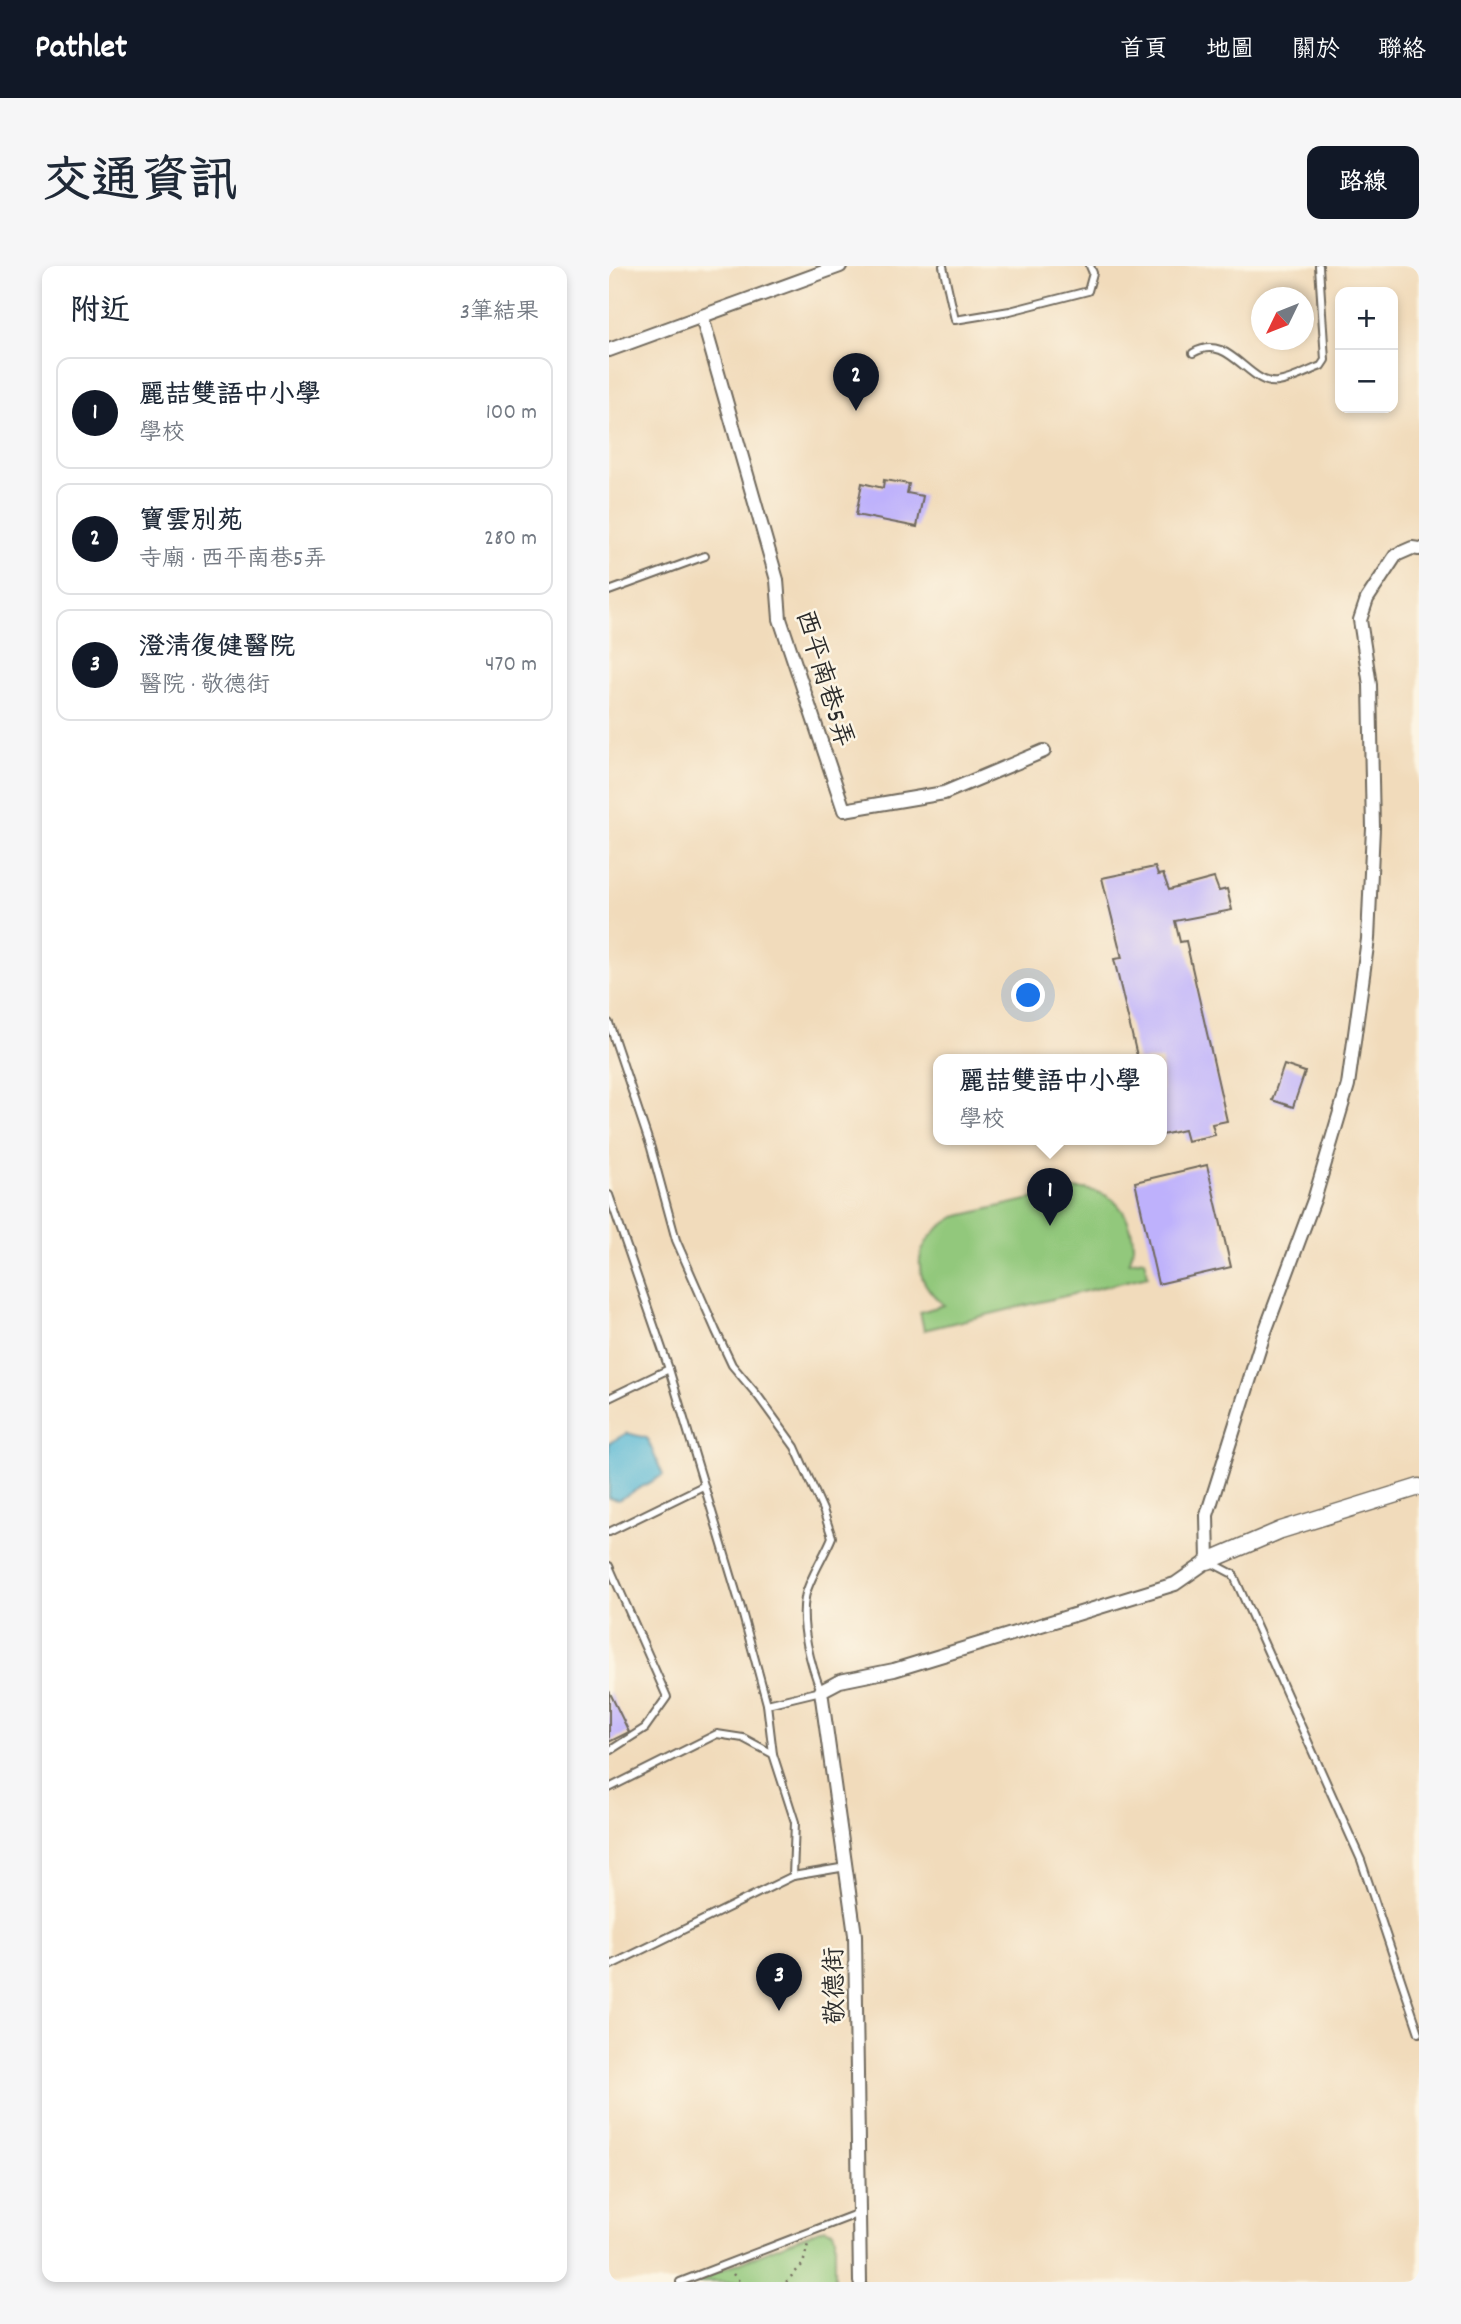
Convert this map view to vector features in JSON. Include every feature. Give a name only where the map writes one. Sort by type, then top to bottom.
[{"type":"street","points":[[609,351],[840,266]]},
{"type":"street","name":"西平南巷5弄","points":[[702,317],[777,580],[780,619],[844,810],[944,793],[1044,751]]},
{"type":"street","points":[[1208,1561],[1207,1515],[1263,1337],[1314,1200],[1348,1085],[1368,939],[1373,828],[1370,685],[1360,620],[1367,599],[1397,555],[1412,548],[1419,549]]},
{"type":"street","points":[[821,1691],[841,1681],[894,1670],[1175,1584],[1208,1561],[1281,1530],[1419,1487]]},
{"type":"street","name":"敬德街","points":[[821,1691],[855,1935],[860,2282]]},
{"type":"lane","points":[[943,266],[955,320],[1010,311],[1088,291],[1093,273],[1090,266]]},
{"type":"lane","points":[[1193,353],[1214,348],[1230,355],[1264,379],[1277,383],[1321,366],[1325,360],[1319,266]]},
{"type":"lane","points":[[609,591],[705,556]]},
{"type":"lane","points":[[609,1023],[651,1148],[676,1240],[732,1365],[795,1447],[832,1537],[805,1597],[804,1614],[811,1665],[821,1691],[767,1704]]},
{"type":"lane","points":[[609,1195],[669,1368],[767,1704],[773,1754],[795,1822],[793,1876]]},
{"type":"lane","points":[[609,1398],[669,1368]]},
{"type":"lane","points":[[609,1532],[703,1486]]},
{"type":"lane","points":[[1208,1561],[1233,1574],[1361,1860],[1419,2033]]},
{"type":"lane","points":[[609,1566],[667,1697],[645,1728],[609,1751]]},
{"type":"lane","points":[[609,1788],[717,1734],[743,1738],[773,1754]]},
{"type":"lane","points":[[609,1966],[793,1876],[846,1867]]},
{"type":"lane","points":[[680,2282],[859,2213]]},
{"type":"path","points":[[786,2282],[803,2264],[808,2233]]},
{"type":"green space","points":[[1069,1190],[1099,1192],[1118,1205],[1131,1228],[1133,1246],[1129,1262],[1144,1259],[1148,1276],[924,1330],[920,1312],[944,1305],[932,1293],[920,1270],[924,1247],[941,1226],[955,1217]]},
{"type":"green space","points":[[824,2228],[833,2231],[835,2236],[835,2282],[692,2282]]},
{"type":"water","points":[[627,1433],[647,1438],[663,1475],[618,1500],[609,1498],[609,1443]]},
{"type":"building","points":[[884,480],[909,484],[907,493],[923,496],[917,527],[856,515],[862,483],[883,488]]},
{"type":"building","points":[[1155,867],[1158,875],[1163,874],[1169,890],[1214,878],[1219,891],[1227,889],[1232,910],[1175,921],[1180,942],[1186,941],[1227,1121],[1212,1124],[1215,1135],[1187,1141],[1184,1130],[1167,1134],[1167,1054],[1137,1054],[1114,959],[1122,958],[1102,878]]},
{"type":"building","points":[[1284,1065],[1305,1072],[1293,1107],[1272,1100]]},
{"type":"building","points":[[1207,1165],[1231,1267],[1158,1284],[1135,1182]]},
{"type":"building","points":[[609,1691],[629,1732],[609,1742]]},
{"type":"place","name":"寶雲別苑","points":[[856,411]]},
{"type":"place","name":"麗喆雙語中小學","points":[[1050,1226]]},
{"type":"place","name":"澄清復健醫院","points":[[779,2011]]}]
